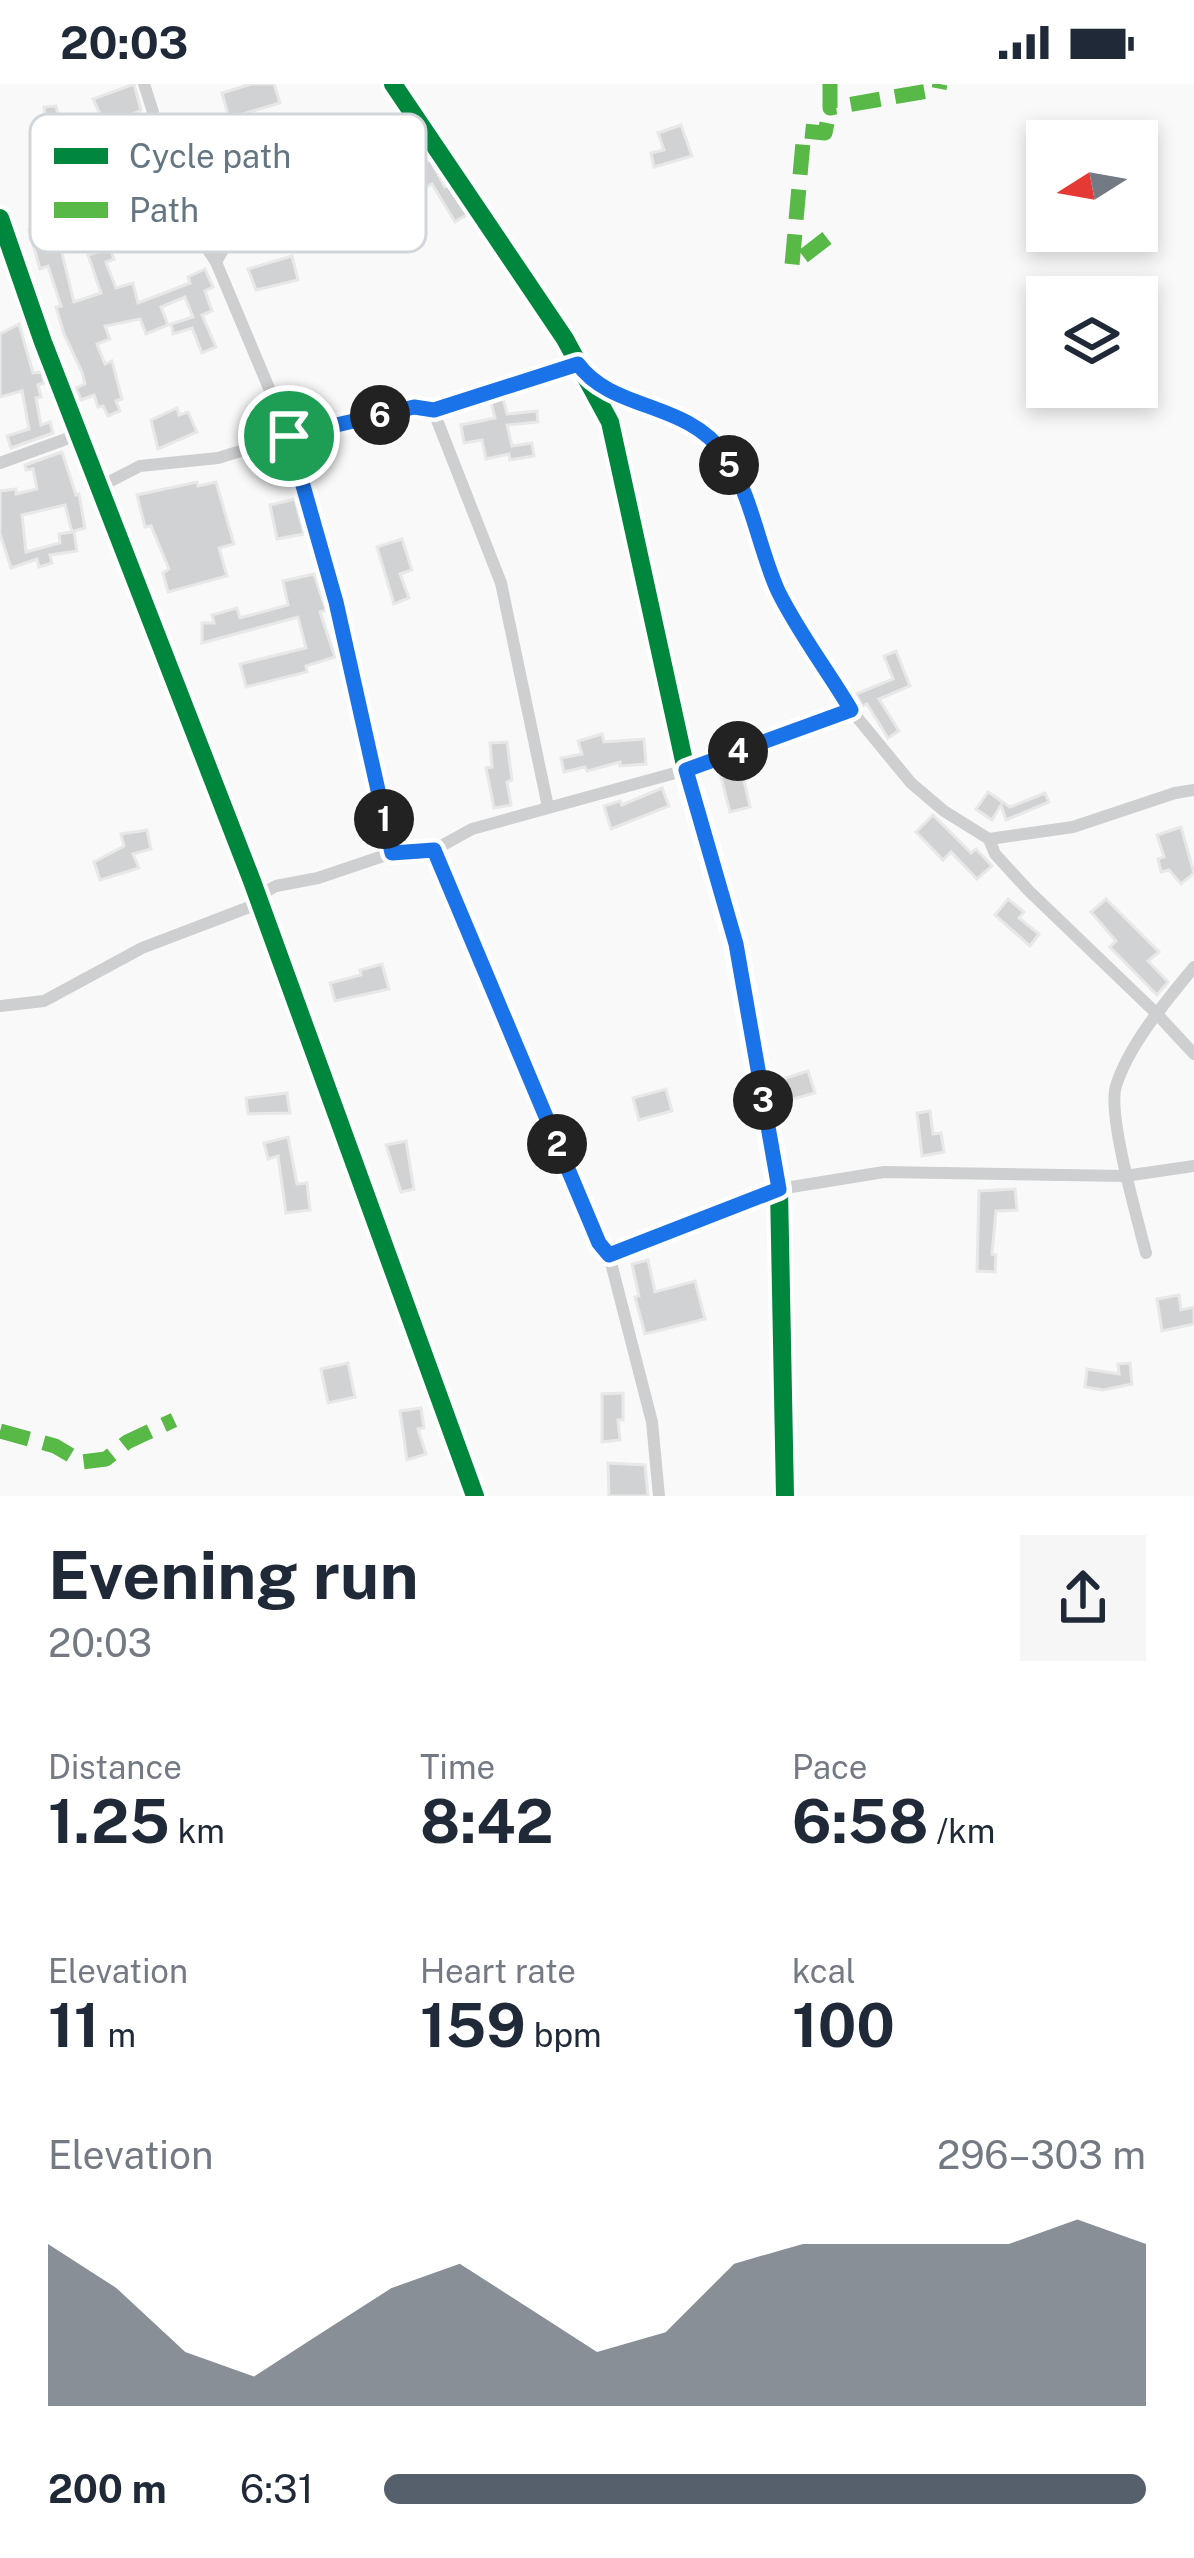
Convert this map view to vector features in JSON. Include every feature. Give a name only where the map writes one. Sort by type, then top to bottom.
[{"type":"street","points":[[144,84],[152,114]]},
{"type":"street","points":[[393,84],[413,114]]},
{"type":"street","points":[[426,134],[591,382],[610,422],[686,770],[736,944],[779,1189],[785,1496]]},
{"type":"street","points":[[0,218],[260,903],[475,1496]]},
{"type":"street","points":[[210,252],[289,436],[336,602],[392,853]]},
{"type":"street","points":[[217,262],[223,252]]},
{"type":"street","points":[[99,487],[140,466],[218,458],[414,407],[434,410],[578,364]]},
{"type":"street","points":[[591,382],[693,422],[723,453],[779,592],[851,710],[911,783],[989,839],[995,854],[1029,891],[1194,1054]]},
{"type":"street","points":[[434,410],[501,583],[548,807]]},
{"type":"street","points":[[0,463],[80,434]]},
{"type":"street","points":[[260,903],[258,896],[276,886],[318,878],[392,853],[434,850],[472,829],[686,770],[851,710]]},
{"type":"street","points":[[989,839],[1073,826],[1194,790]]},
{"type":"street","points":[[434,850],[599,1243],[609,1255],[652,1422],[659,1496]]},
{"type":"street","points":[[0,1006],[44,1001],[142,948],[260,903]]},
{"type":"street","points":[[1146,1253],[1125,1176],[1114,1089],[1156,1013],[1194,967]]},
{"type":"street","points":[[609,1255],[779,1189],[884,1172],[1125,1176],[1194,1166]]},
{"type":"building","points":[[134,84],[141,110],[100,114],[93,99]]},
{"type":"building","points":[[251,84],[274,84],[280,103],[228,114],[222,93]]},
{"type":"building","points":[[56,106],[58,114],[45,114],[44,107]]},
{"type":"building","points":[[681,125],[692,156],[654,167],[651,153],[664,150],[658,133]]},
{"type":"building","points":[[430,160],[468,214],[455,222],[432,184],[426,187],[426,162]]},
{"type":"building","points":[[35,252],[62,252],[74,302],[101,293],[88,255],[111,252],[114,259],[106,262],[116,288],[133,283],[138,303],[190,283],[188,277],[205,269],[213,287],[205,291],[212,311],[202,315],[216,347],[202,353],[192,328],[173,334],[171,324],[193,317],[185,297],[161,307],[168,325],[146,334],[140,319],[105,326],[110,339],[97,344],[105,364],[112,361],[122,399],[116,401],[120,411],[108,416],[94,395],[81,400],[76,388],[85,384],[82,372],[64,334],[48,266],[40,269]]},
{"type":"building","points":[[292,256],[298,280],[256,290],[248,269]]},
{"type":"building","points":[[19,324],[33,373],[42,372],[41,397],[36,398],[41,425],[50,422],[53,433],[11,448],[7,436],[29,429],[22,391],[0,397],[0,334]]},
{"type":"building","points":[[503,398],[507,414],[537,411],[538,422],[507,425],[512,446],[532,443],[534,456],[486,459],[482,440],[464,443],[461,425],[495,418],[491,402]]},
{"type":"building","points":[[177,408],[179,415],[188,412],[197,432],[158,449],[151,420]]},
{"type":"building","points":[[62,452],[79,494],[85,528],[74,531],[77,551],[50,555],[52,563],[39,567],[37,559],[11,568],[0,534],[0,491],[16,489],[16,494],[37,489],[33,469],[26,470],[25,465]],"holes":[[[65,505],[72,532],[59,534],[60,543],[26,552],[22,515]]]},
{"type":"building","points":[[197,482],[198,486],[216,482],[234,544],[219,548],[227,576],[168,592],[163,573],[169,569],[151,526],[145,527],[137,495]]},
{"type":"building","points":[[295,499],[304,534],[277,539],[270,505]]},
{"type":"building","points":[[402,539],[412,570],[400,574],[409,598],[394,604],[377,547]]},
{"type":"building","points":[[314,574],[335,657],[306,666],[307,672],[246,687],[240,664],[306,648],[298,617],[202,643],[202,623],[214,623],[212,615],[237,608],[240,618],[288,605],[283,581]]},
{"type":"building","points":[[896,651],[910,686],[879,699],[899,731],[888,738],[856,694],[893,679],[884,656]]},
{"type":"building","points":[[602,734],[604,742],[644,739],[646,764],[620,766],[620,762],[564,772],[561,758],[582,754],[578,741]]},
{"type":"building","points":[[507,742],[511,805],[494,808],[486,768],[492,767],[490,743]]},
{"type":"building","points":[[740,763],[750,807],[730,812],[719,769]]},
{"type":"building","points":[[662,788],[669,806],[611,829],[604,806],[620,801],[622,805]]},
{"type":"building","points":[[988,792],[1010,807],[1045,793],[1049,802],[1006,820],[1001,805],[992,820],[976,809]]},
{"type":"building","points":[[933,815],[971,853],[976,849],[992,866],[977,879],[951,852],[943,860],[916,832]]},
{"type":"building","points":[[1181,827],[1194,873],[1181,884],[1169,870],[1161,872],[1158,859],[1164,857],[1157,835]]},
{"type":"building","points":[[147,830],[151,849],[133,854],[139,868],[100,880],[94,862],[124,846],[121,834]]},
{"type":"building","points":[[1008,899],[1024,912],[1019,918],[1039,934],[1030,946],[995,915]]},
{"type":"building","points":[[1106,899],[1159,952],[1148,961],[1168,982],[1157,995],[1110,947],[1116,941],[1091,912]]},
{"type":"building","points":[[382,964],[389,989],[335,1001],[330,983]]},
{"type":"building","points":[[808,1071],[815,1093],[779,1103],[773,1082]]},
{"type":"building","points":[[666,1089],[672,1111],[639,1120],[633,1098]]},
{"type":"building","points":[[287,1093],[290,1113],[248,1114],[246,1098]]},
{"type":"building","points":[[930,1111],[933,1134],[941,1133],[944,1152],[922,1156],[917,1113]]},
{"type":"building","points":[[288,1137],[297,1184],[307,1183],[310,1210],[286,1213],[278,1156],[268,1159],[264,1143]]},
{"type":"building","points":[[406,1141],[414,1189],[401,1192],[386,1145]]},
{"type":"building","points":[[1015,1189],[1017,1210],[996,1211],[995,1272],[977,1271],[979,1191]]},
{"type":"building","points":[[648,1260],[655,1292],[695,1281],[705,1319],[645,1334],[632,1264]]},
{"type":"building","points":[[1179,1295],[1181,1310],[1194,1307],[1194,1324],[1162,1331],[1157,1299]]},
{"type":"building","points":[[348,1363],[355,1397],[328,1403],[321,1369]]},
{"type":"building","points":[[1130,1363],[1132,1384],[1103,1390],[1085,1387],[1087,1369],[1119,1374],[1118,1364]]},
{"type":"building","points":[[623,1393],[620,1440],[602,1442],[602,1394]]},
{"type":"building","points":[[421,1408],[424,1428],[418,1429],[426,1454],[407,1460],[400,1411]]},
{"type":"building","points":[[608,1463],[645,1465],[648,1496],[609,1496]]},
{"type":"marked path","points":[[830,84],[830,108],[939,89],[940,84]]},
{"type":"marked path","points":[[827,238],[792,265],[804,131],[825,133],[830,108]]},
{"type":"marked path","points":[[0,1431],[55,1446],[82,1462],[106,1459],[127,1442],[174,1420]]},
{"type":"cycle path","points":[[393,84],[413,114]]},
{"type":"cycle path","points":[[426,133],[565,339],[610,422],[686,770],[736,944],[779,1189],[785,1496]]},
{"type":"cycle path","points":[[0,218],[43,342],[252,881],[475,1496]]},
{"type":"route","points":[[578,364],[591,382],[693,422],[723,453],[779,592],[851,710],[686,770],[736,944],[779,1189],[609,1255],[599,1243],[434,850],[392,853],[336,602],[289,436],[414,407],[434,410],[578,364]]}]
